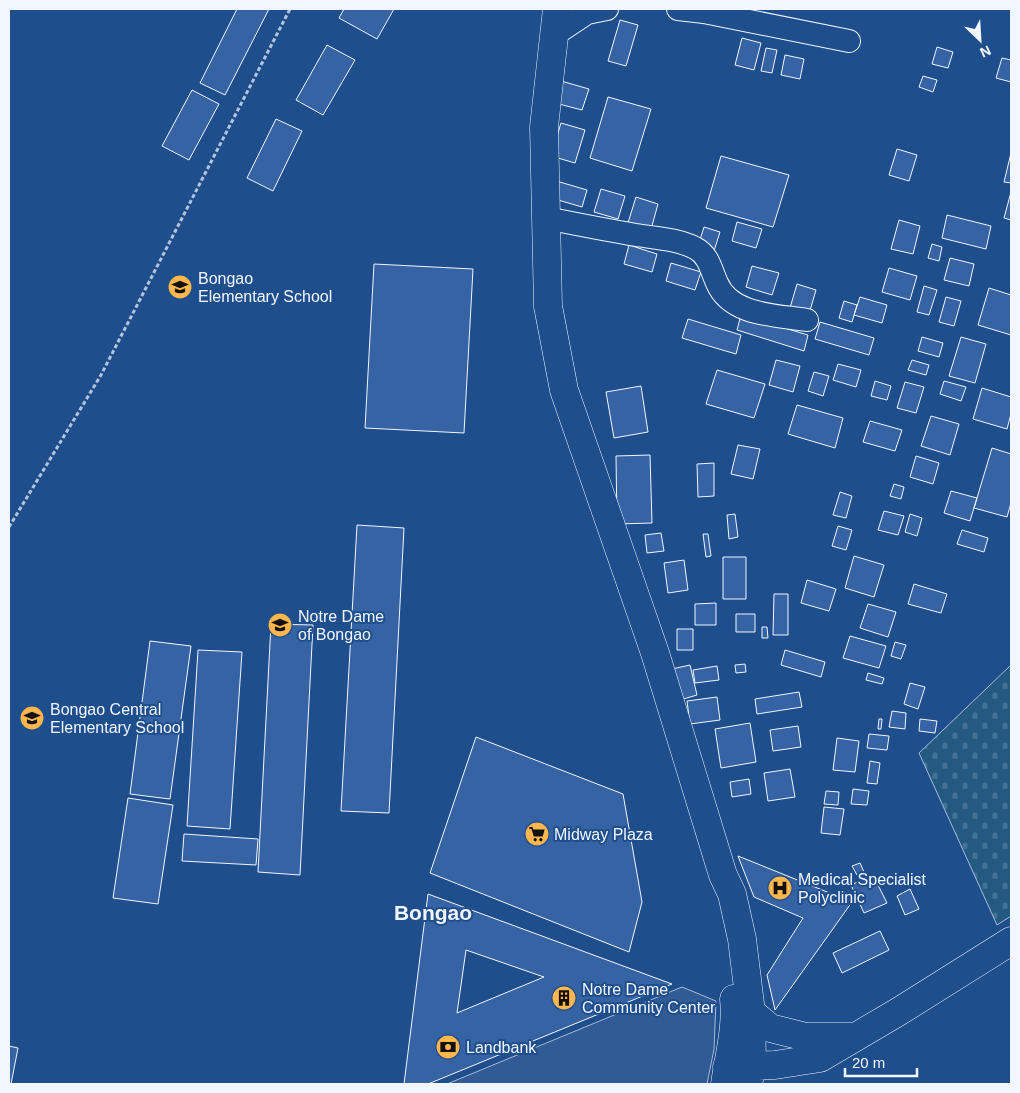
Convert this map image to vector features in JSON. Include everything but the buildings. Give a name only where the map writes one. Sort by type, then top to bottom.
[{"type":"main road","points":[[557,9],[544,127],[548,306],[564,390],[655,652],[723,875],[732,894],[742,939],[751,1012],[738,1075]]},
{"type":"main road","points":[[723,875],[723,910],[735,1009],[738,1075]]},
{"type":"main road","points":[[778,1084],[1011,941]]},
{"type":"main road","points":[[751,1012],[770,1028],[806,1037],[855,1037]]},
{"type":"main road","points":[[738,1075],[775,1065],[820,1058]]},
{"type":"street","points":[[554,35],[587,14],[607,9]]},
{"type":"street","points":[[678,9],[704,12],[849,42]]},
{"type":"street","points":[[546,218],[668,240],[694,247],[706,258],[722,293],[729,300],[746,310],[807,320]]},
{"type":"path","points":[[9,527],[101,375],[290,9]]},
{"type":"green space","points":[[1011,665],[1011,916],[997,925],[919,753]]},
{"type":"shaded area","points":[[682,987],[716,1001],[714,1049],[707,1084],[447,1084]]},
{"type":"place","name":"Bongao Elementary School","points":[[180,287]]},
{"type":"place","name":"Notre Dame of Bongao","points":[[280,625]]},
{"type":"place","name":"Bongao Central Elementary School","points":[[32,718]]},
{"type":"place","name":"Midway Plaza","points":[[537,834]]},
{"type":"place","name":"Medical Specialist Polyclinic","points":[[780,888]]},
{"type":"place","name":"Notre Dame Community Center","points":[[564,998]]},
{"type":"place","name":"Landbank","points":[[448,1047]]},
{"type":"district","name":"Bongao","points":[[433,912]]}]
